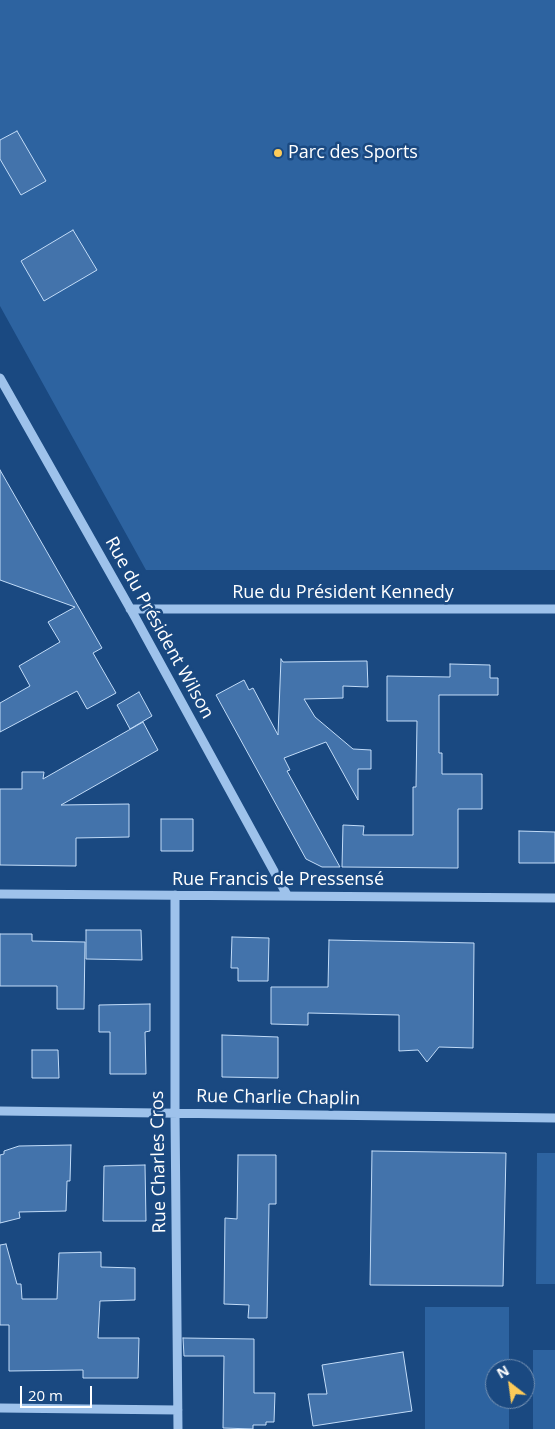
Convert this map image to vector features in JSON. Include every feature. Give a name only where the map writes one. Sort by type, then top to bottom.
[{"type":"street","name":"Rue du Président Wilson","points":[[0,378],[130,609],[287,895]]},
{"type":"street","name":"Rue du Président Kennedy","points":[[130,609],[555,609]]},
{"type":"street","name":"Rue Francis de Pressensé","points":[[0,894],[555,898]]},
{"type":"street","name":"Rue Charles Cros","points":[[175,895],[178,1429]]},
{"type":"street","name":"Rue Charlie Chaplin","points":[[0,1111],[555,1118]]},
{"type":"street","points":[[0,1408],[178,1410]]},
{"type":"shaded area","name":"Parc des Sports","points":[[0,0],[555,0],[555,570],[146,570],[0,306]]},
{"type":"shaded area","points":[[537,1153],[555,1153],[555,1284],[536,1284]]},
{"type":"shaded area","points":[[425,1307],[509,1307],[509,1359],[485,1359],[485,1409],[509,1409],[509,1429],[425,1429]]},
{"type":"shaded area","points":[[533,1350],[555,1350],[555,1429],[533,1429],[535,1359],[533,1359]]},
{"type":"building","points":[[17,131],[46,181],[21,195],[0,159],[0,140]]},
{"type":"building","points":[[73,230],[97,270],[44,301],[21,261]]},
{"type":"building","points":[[0,470],[102,648],[93,653],[116,693],[87,709],[77,691],[0,732],[0,703],[30,686],[19,666],[60,642],[48,622],[75,607],[0,580]]},
{"type":"building","points":[[281,659],[283,662],[367,661],[368,687],[343,686],[343,698],[304,699],[315,717],[353,749],[371,750],[371,769],[358,769],[358,800],[326,742],[284,758],[290,770],[287,771],[340,867],[322,867],[306,859],[216,695],[244,680],[249,690],[253,688],[278,735]]},
{"type":"building","points":[[450,664],[490,665],[490,678],[498,678],[498,695],[439,695],[439,753],[442,753],[442,774],[482,774],[482,809],[458,809],[458,868],[342,867],[343,825],[364,826],[363,835],[413,835],[413,787],[416,787],[417,721],[387,721],[387,676],[450,677]]},
{"type":"building","points":[[139,692],[152,716],[130,729],[117,705]]},
{"type":"building","points":[[143,722],[158,750],[61,805],[129,804],[129,837],[76,838],[76,866],[0,865],[0,789],[22,789],[22,772],[44,772],[43,779]]},
{"type":"building","points":[[161,819],[193,819],[193,851],[161,851]]},
{"type":"building","points":[[519,831],[555,832],[555,863],[519,863]]},
{"type":"building","points":[[86,930],[141,930],[142,960],[86,959]]},
{"type":"building","points":[[0,934],[32,934],[32,941],[85,942],[84,1009],[57,1009],[57,986],[0,986]]},
{"type":"building","points":[[232,937],[269,938],[268,981],[238,981],[238,968],[231,968]]},
{"type":"building","points":[[329,940],[474,943],[473,1048],[439,1047],[427,1062],[418,1050],[399,1051],[399,1015],[308,1013],[308,1025],[271,1024],[271,987],[328,987]]},
{"type":"building","points":[[150,1004],[150,1031],[145,1032],[146,1074],[110,1074],[110,1032],[99,1032],[99,1005]]},
{"type":"building","points":[[222,1035],[278,1037],[278,1078],[222,1077]]},
{"type":"building","points":[[32,1050],[58,1050],[59,1078],[32,1078]]},
{"type":"building","points":[[71,1145],[70,1181],[67,1181],[66,1211],[19,1212],[20,1218],[0,1223],[0,1155],[4,1154],[4,1151],[19,1146]]},
{"type":"building","points":[[372,1151],[506,1153],[503,1286],[370,1285]]},
{"type":"building","points":[[238,1155],[276,1155],[276,1204],[269,1204],[267,1318],[248,1318],[249,1305],[224,1304],[225,1218],[237,1219]]},
{"type":"building","points":[[145,1165],[146,1221],[103,1221],[104,1166]]},
{"type":"building","points":[[6,1244],[17,1284],[21,1284],[22,1299],[57,1299],[59,1253],[101,1252],[101,1267],[135,1268],[135,1300],[100,1301],[98,1338],[139,1338],[138,1378],[83,1378],[83,1370],[9,1371],[9,1325],[0,1325],[0,1245]]},
{"type":"building","points":[[183,1338],[254,1339],[254,1393],[275,1393],[274,1422],[266,1422],[266,1425],[253,1425],[253,1429],[223,1428],[224,1356],[184,1356]]},
{"type":"building","points":[[403,1352],[412,1411],[313,1426],[308,1394],[327,1394],[322,1365]]},
{"type":"place","name":"Parc des Sports","points":[[278,153]]}]
